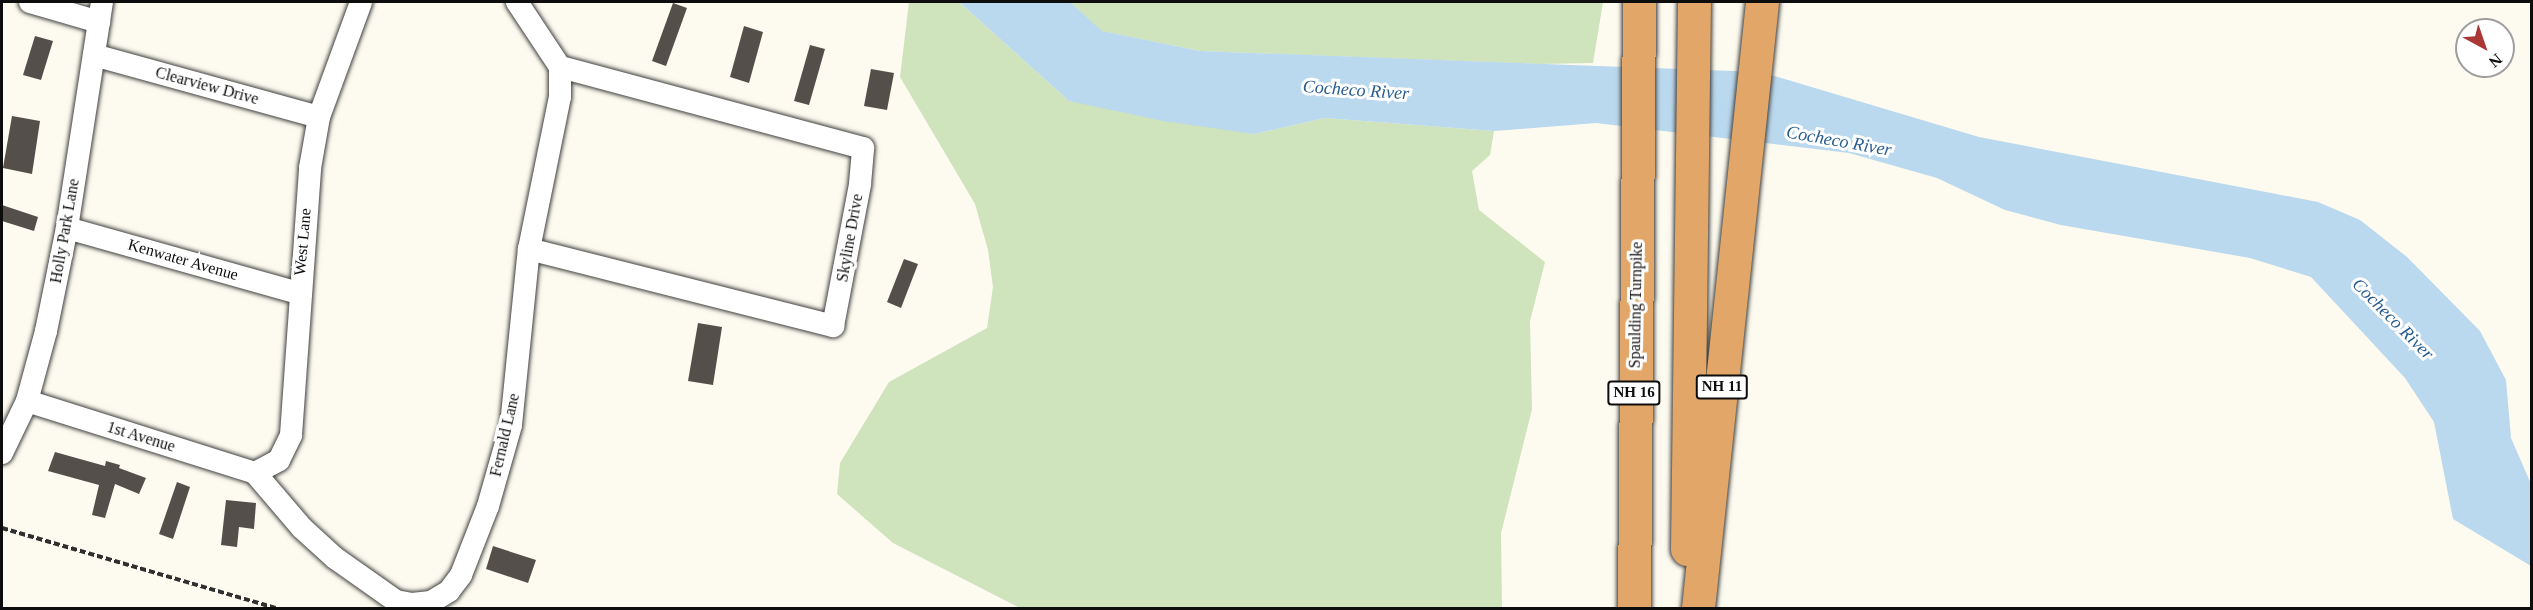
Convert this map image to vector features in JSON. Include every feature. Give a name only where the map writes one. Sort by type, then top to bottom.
[{"type":"highway","points":[[1625,2],[1637,39]]},
{"type":"highway","name":"Spaulding Turnpike","points":[[1634,609],[1639,2]]},
{"type":"highway","points":[[1686,609],[1689,180],[1694,2]]},
{"type":"highway","name":"NH 11","points":[[1698,609],[1743,165],[1761,17]]},
{"type":"street","points":[[30,2],[100,12]]},
{"type":"street","name":"West Lane","points":[[255,473],[279,460],[291,435],[298,293],[319,117],[361,2]]},
{"type":"street","points":[[517,2],[560,67]]},
{"type":"street","name":"Holly Park Lane","points":[[2,453],[27,401],[67,228],[100,12]]},
{"type":"street","name":"Clearview Drive","points":[[94,55],[319,117]]},
{"type":"street","name":"Fernald Lane","points":[[255,473],[318,543],[387,595],[412,604],[431,602],[449,591],[470,557],[511,425],[530,249],[560,97],[560,67]]},
{"type":"street","name":"Skyline Drive","points":[[530,249],[833,326],[860,184],[863,148],[560,67]]},
{"type":"street","name":"Kenwater Avenue","points":[[67,228],[298,293]]},
{"type":"street","name":"1st Avenue","points":[[27,401],[255,473]]},
{"type":"path","points":[[2,528],[276,609]]},
{"type":"green space","points":[[909,2],[959,2],[1069,101],[1254,134],[1325,118],[1494,131],[1490,155],[1472,171],[1479,210],[1545,262],[1530,321],[1532,409],[1501,533],[1502,608],[1020,608],[893,543],[837,494],[840,463],[889,382],[987,328],[993,287],[988,250],[975,204],[900,77]]},
{"type":"green space","points":[[1070,2],[1603,2],[1593,63],[1538,64],[1200,51],[1101,31]]},
{"type":"water","name":"Cocheco River","points":[[959,2],[1070,2],[1102,31],[1200,51],[1761,72],[1979,137],[2318,202],[2360,220],[2407,257],[2480,331],[2506,380],[2511,438],[2531,484],[2531,566],[2453,519],[2434,422],[2405,378],[2311,277],[2250,258],[2061,225],[2005,210],[1937,178],[1849,153],[1596,123],[1494,131],[1325,118],[1254,134],[1163,121],[1069,101]]},
{"type":"building","points":[[673,3],[687,8],[666,66],[652,61]]},
{"type":"building","points":[[744,26],[763,32],[749,83],[730,77]]},
{"type":"building","points":[[35,36],[53,41],[41,80],[23,75]]},
{"type":"building","points":[[810,45],[825,49],[809,105],[794,101]]},
{"type":"building","points":[[871,69],[894,73],[887,110],[864,106]]},
{"type":"building","points":[[12,116],[40,121],[32,174],[3,168]]},
{"type":"building","points":[[2,205],[38,217],[34,231],[2,221]]},
{"type":"building","points":[[904,259],[918,264],[901,308],[887,302]]},
{"type":"building","points":[[698,323],[722,327],[713,385],[688,381]]},
{"type":"building","points":[[55,452],[105,466],[106,461],[120,465],[119,468],[146,478],[139,494],[115,484],[105,518],[92,515],[99,485],[48,471]]},
{"type":"building","points":[[177,482],[190,487],[173,539],[159,534]]},
{"type":"building","points":[[226,500],[256,503],[254,529],[239,527],[237,547],[221,545]]},
{"type":"building","points":[[493,546],[536,560],[528,583],[486,569]]}]
